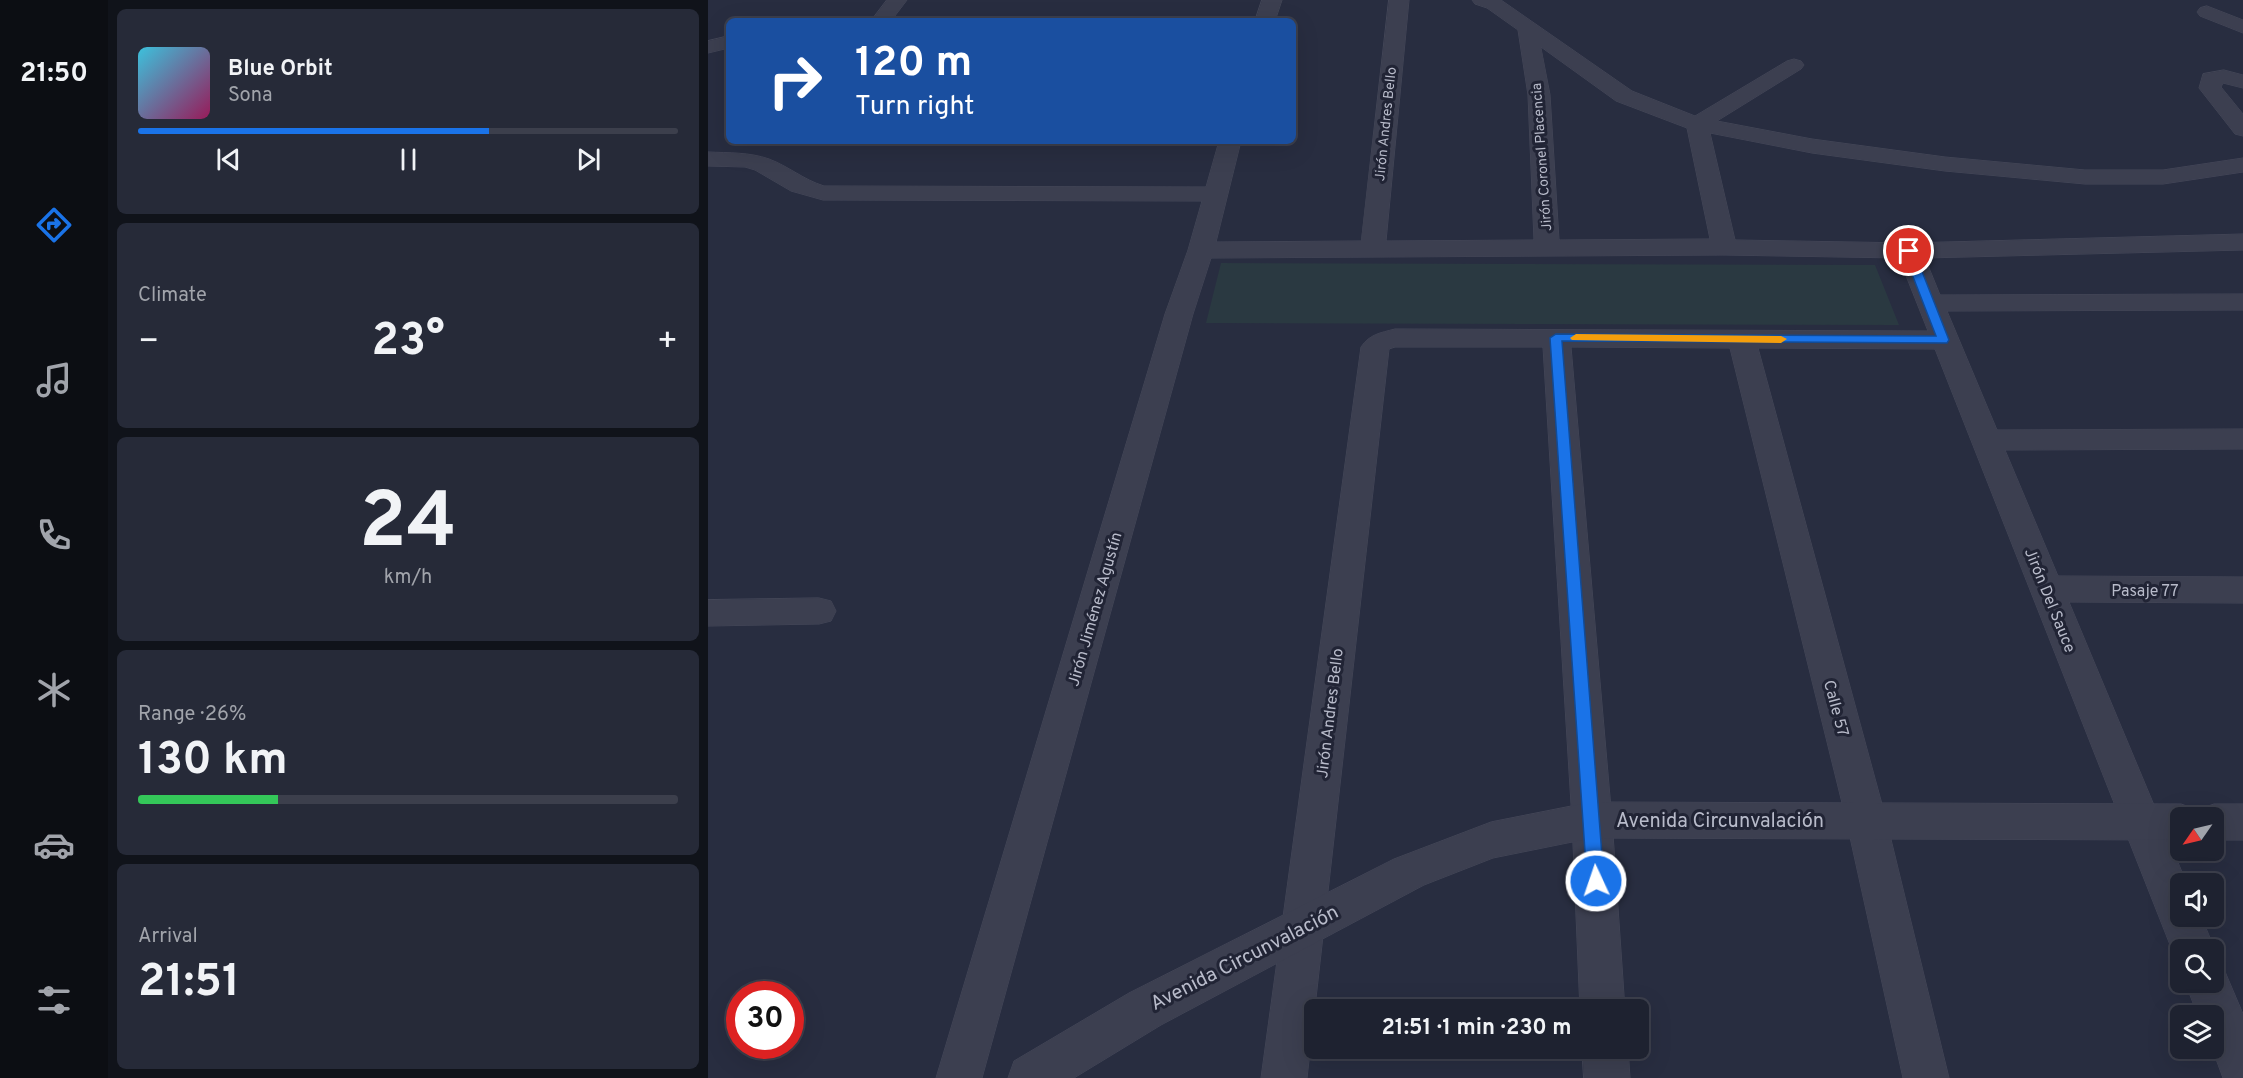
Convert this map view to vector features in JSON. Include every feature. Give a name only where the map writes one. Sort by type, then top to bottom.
[{"type":"street","points":[[883,18],[897,0]]},
{"type":"street","points":[[1266,18],[1272,0]]},
{"type":"street","name":"Jirón Andres Bello","points":[[1373,248],[1400,0]]},
{"type":"street","points":[[1482,0],[1494,4],[1624,96],[1697,124],[1812,146],[1945,164],[2085,177],[2163,177],[2243,165]]},
{"type":"street","points":[[2207,12],[2243,27]]},
{"type":"street","name":"Jirón Coronel Placencia","points":[[1528,30],[1539,95],[1547,247]]},
{"type":"street","points":[[708,48],[726,43]]},
{"type":"street","points":[[1697,124],[1794,65]]},
{"type":"street","points":[[2243,82],[2224,76],[2211,79],[2210,88],[2243,129]]},
{"type":"street","points":[[1697,124],[1724,247]]},
{"type":"street","name":"Jirón Jiménez Agustín","points":[[959,1078],[1179,314],[1201,250],[1229,144]]},
{"type":"street","points":[[708,159],[746,160],[763,165],[799,186],[823,194],[1216,194]]},
{"type":"street","points":[[1201,250],[1724,247],[1909,251],[2243,242]]},
{"type":"street","name":"Jirón Del Sauce","points":[[1909,251],[1943,340],[2047,589],[2188,939]]},
{"type":"street","points":[[1930,303],[2243,302]]},
{"type":"street","name":"Jirón Andres Bello","points":[[1284,1078],[1375,348],[1381,342],[1395,338],[1556,338]]},
{"type":"street","points":[[1602,999],[1592,820],[1556,338],[1943,340]]},
{"type":"street","name":"Calle 57","points":[[1742,339],[1866,819],[1926,1078]]},
{"type":"street","points":[[1985,440],[2243,439]]},
{"type":"street","name":"Pasaje 77","points":[[2047,589],[2243,590]]},
{"type":"street","points":[[708,613],[819,611]]},
{"type":"street","name":"Avenida Circunvalación","points":[[1031,1078],[1145,1009],[1409,872],[1491,840],[1592,820],[1866,819],[2170,822]]},
{"type":"street","points":[[2224,822],[2243,822]]},
{"type":"street","points":[[2212,993],[2243,1069]]},
{"type":"street","points":[[1605,1059],[1606,1078]]},
{"type":"shaded area","points":[[1221,263],[1875,265],[1899,325],[1206,323]]},
{"type":"slow traffic","points":[[1576,338],[1781,339]]},
{"type":"route","points":[[1596,881],[1556,338],[1943,340],[1909,251]]}]
